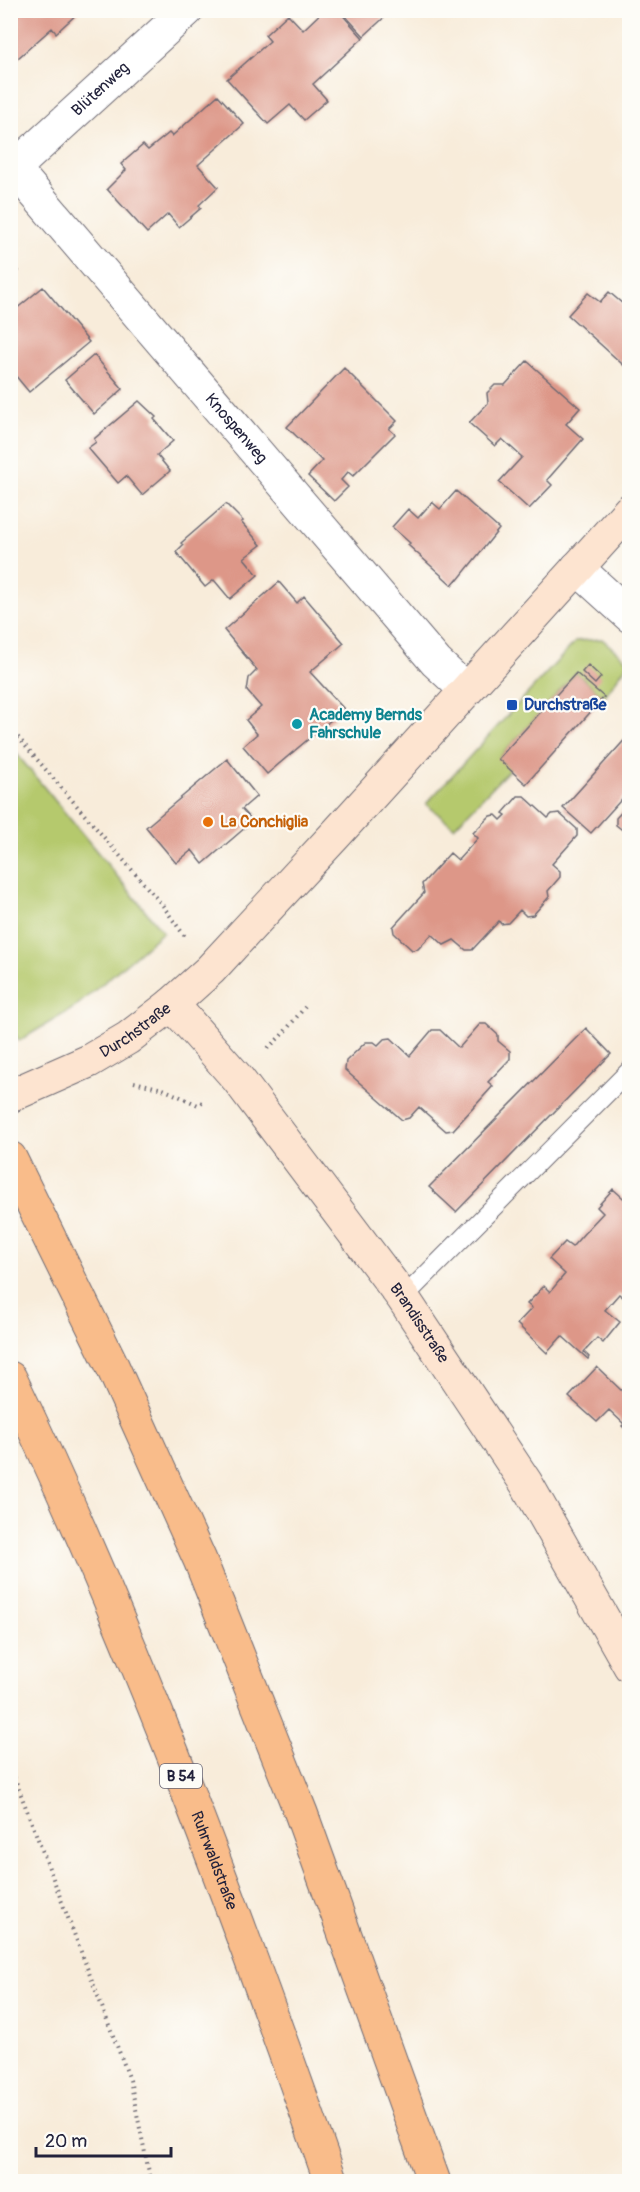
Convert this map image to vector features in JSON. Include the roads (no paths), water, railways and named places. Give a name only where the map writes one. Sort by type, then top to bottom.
[{"type":"highway","points":[[10,1158],[110,1361],[200,1560],[301,1813],[434,2181]]},
{"type":"highway","name":"Ruhrwaldstraße","points":[[10,1378],[56,1474],[130,1645],[263,1989],[331,2181]]},
{"type":"street","name":"Blütenweg","points":[[12,166],[187,10]]},
{"type":"street","name":"Knospenweg","points":[[12,166],[436,662],[466,690]]},
{"type":"street","name":"Durchstraße","points":[[10,1096],[89,1061],[128,1038],[172,1004],[210,970],[331,841],[630,510]]},
{"type":"street","points":[[577,568],[630,616]]},
{"type":"street","name":"Brandisstraße","points":[[172,1004],[238,1079],[370,1251],[403,1298],[526,1484],[630,1666]]},
{"type":"lane","points":[[403,1298],[630,1070]]},
{"type":"place","name":"Durchstraße","points":[[512,705]]},
{"type":"place","name":"Academy Bernds Fahrschule","points":[[297,724]]},
{"type":"place","name":"La Conchiglia","points":[[208,822]]}]
